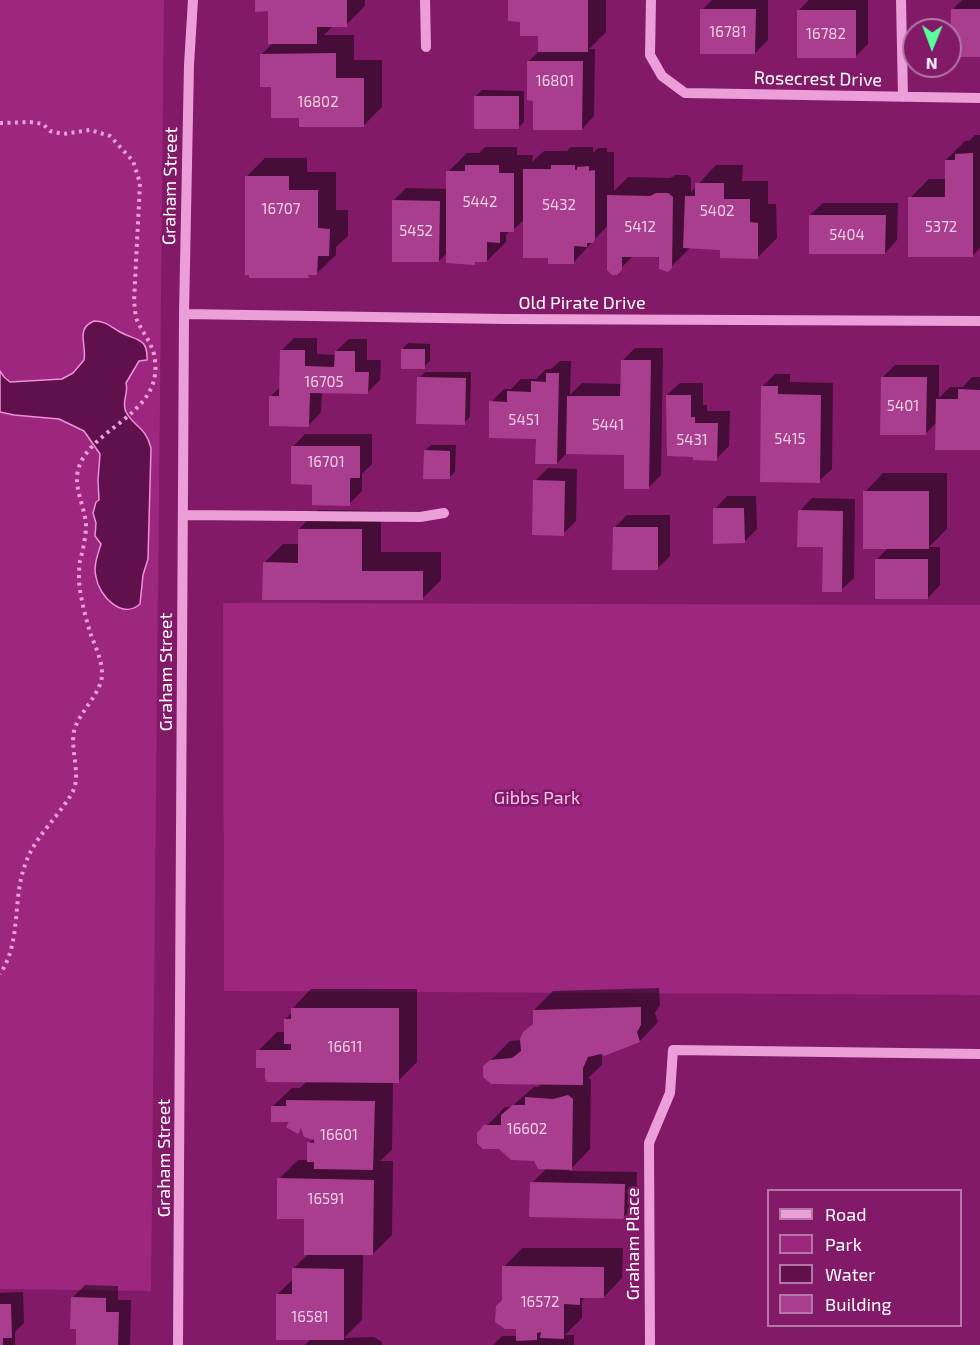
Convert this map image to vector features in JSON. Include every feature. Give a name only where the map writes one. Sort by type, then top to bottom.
[{"type":"street","name":"Graham Street","points":[[178,1345],[184,314],[189,65],[193,0]]},
{"type":"street","points":[[425,0],[426,47]]},
{"type":"street","name":"Rosecrest Drive","points":[[651,0],[650,55],[662,76],[685,93],[980,98]]},
{"type":"street","points":[[901,0],[903,97]]},
{"type":"street","name":"Old Pirate Drive","points":[[184,314],[504,319],[980,321]]},
{"type":"street","points":[[183,515],[420,517],[444,513]]},
{"type":"street","name":"Graham Place","points":[[650,1345],[649,1143],[670,1093],[673,1050],[980,1054]]},
{"type":"path","points":[[0,123],[43,124],[50,130],[63,134],[90,130],[110,136],[133,161],[140,183],[134,302],[136,319],[147,337],[156,360],[151,391],[130,414],[93,446],[82,461],[77,477],[86,528],[79,581],[89,631],[102,670],[102,681],[87,703],[75,728],[72,749],[76,781],[73,791],[62,810],[36,842],[25,864],[15,933],[9,957],[0,974]]},
{"type":"green space","points":[[0,0],[164,0],[151,1291],[0,1289]]},
{"type":"green space","name":"Gibbs Park","points":[[223,603],[980,605],[980,995],[224,991]]},
{"type":"water","points":[[94,321],[105,323],[140,341],[147,353],[147,360],[139,361],[126,383],[124,405],[132,421],[146,435],[151,448],[148,559],[143,575],[140,604],[126,609],[112,604],[106,598],[95,573],[101,544],[95,536],[96,523],[93,513],[96,502],[99,500],[100,454],[84,431],[59,419],[0,412],[0,371],[10,382],[62,379],[73,373],[84,360],[83,333],[88,324]]},
{"type":"building","points":[[255,0],[347,0],[347,27],[317,27],[317,44],[268,44],[268,11],[255,12]]},
{"type":"building","points":[[508,0],[588,0],[588,52],[538,52],[538,36],[520,36],[520,22],[508,21]]},
{"type":"building","points":[[700,9],[756,9],[755,54],[700,54]]},
{"type":"building","points":[[951,9],[980,9],[980,57],[962,57],[962,18],[951,18]]},
{"type":"building","points":[[797,10],[856,10],[856,58],[797,58]]},
{"type":"building","points":[[336,53],[336,78],[364,78],[364,127],[299,127],[299,118],[271,118],[271,87],[260,87],[260,54]]},
{"type":"building","points":[[527,61],[583,61],[582,130],[533,130],[533,101],[527,100]]},
{"type":"building","points":[[474,96],[519,96],[519,129],[474,129]]},
{"type":"building","points":[[973,153],[973,257],[908,257],[908,197],[945,197],[945,160],[955,160],[955,154]]},
{"type":"building","points":[[465,165],[499,165],[499,173],[514,173],[514,232],[500,232],[500,243],[487,242],[487,262],[475,262],[475,265],[446,263],[446,171],[465,171]]},
{"type":"building","points":[[551,165],[575,165],[575,170],[577,167],[589,166],[589,171],[595,170],[595,239],[593,243],[587,243],[587,247],[574,246],[574,264],[548,264],[548,258],[523,258],[523,169],[551,169]]},
{"type":"building","points":[[245,176],[289,176],[289,190],[318,190],[318,228],[330,229],[329,256],[318,256],[317,275],[308,275],[309,278],[249,278],[249,275],[245,275]]},
{"type":"building","points":[[695,183],[724,183],[724,199],[750,199],[750,222],[758,223],[758,259],[720,258],[720,250],[683,248],[685,196],[695,196]]},
{"type":"building","points":[[656,193],[668,193],[673,197],[672,268],[668,272],[659,269],[659,257],[622,257],[622,270],[617,275],[612,275],[607,270],[607,195],[650,196]]},
{"type":"building","points":[[392,200],[440,201],[439,262],[392,262]]},
{"type":"building","points":[[809,215],[886,215],[885,254],[809,254]]},
{"type":"building","points":[[401,349],[425,349],[425,369],[401,369]]},
{"type":"building","points":[[280,350],[305,350],[305,366],[334,367],[335,351],[355,351],[355,372],[369,372],[368,394],[310,393],[309,427],[269,426],[269,396],[279,396]]},
{"type":"building","points":[[621,360],[651,360],[649,489],[624,489],[624,455],[566,454],[567,396],[620,396]]},
{"type":"building","points":[[546,373],[559,373],[557,464],[535,464],[536,439],[489,438],[489,401],[507,402],[507,391],[531,392],[531,381],[546,382]]},
{"type":"building","points":[[417,377],[466,378],[465,425],[416,424]]},
{"type":"building","points":[[881,377],[927,377],[926,435],[880,435]]},
{"type":"building","points":[[761,386],[778,386],[778,394],[821,395],[820,483],[760,482]]},
{"type":"building","points":[[958,389],[980,390],[980,450],[935,450],[936,399],[958,399]]},
{"type":"building","points":[[666,395],[691,395],[691,417],[695,417],[695,423],[718,423],[717,461],[667,456]]},
{"type":"building","points":[[291,446],[360,446],[360,478],[350,478],[350,506],[312,505],[312,485],[291,484]]},
{"type":"building","points":[[424,450],[450,451],[450,479],[423,479]]},
{"type":"building","points":[[533,480],[565,481],[564,536],[532,535]]},
{"type":"building","points":[[863,491],[929,491],[929,549],[863,549]]},
{"type":"building","points":[[713,508],[744,508],[745,543],[713,544]]},
{"type":"building","points":[[798,510],[843,511],[842,592],[822,592],[823,547],[797,547]]},
{"type":"building","points":[[613,527],[658,527],[658,570],[612,570]]},
{"type":"building","points":[[298,529],[362,529],[362,571],[423,571],[423,600],[262,600],[263,562],[298,563]]},
{"type":"building","points":[[875,559],[928,559],[928,599],[875,599]]},
{"type":"building","points":[[641,1007],[641,1025],[637,1032],[640,1042],[604,1056],[601,1054],[588,1057],[583,1068],[583,1085],[491,1084],[483,1077],[483,1066],[490,1060],[512,1058],[521,1051],[520,1039],[523,1032],[533,1024],[533,1010]]},
{"type":"building","points":[[291,1008],[399,1008],[399,1083],[267,1082],[265,1068],[256,1068],[256,1050],[291,1050],[291,1044],[284,1044],[284,1019],[291,1019]]},
{"type":"building","points":[[568,1095],[573,1099],[572,1170],[538,1169],[534,1161],[511,1160],[499,1149],[483,1149],[477,1143],[477,1133],[484,1125],[501,1125],[501,1115],[513,1105],[525,1105],[525,1097],[553,1099]]},
{"type":"building","points":[[286,1100],[375,1101],[373,1170],[314,1169],[314,1162],[307,1162],[307,1142],[314,1143],[314,1140],[304,1137],[301,1128],[298,1134],[286,1127],[289,1122],[271,1122],[271,1106],[286,1106]]},
{"type":"building","points":[[277,1178],[374,1180],[373,1255],[304,1255],[304,1219],[277,1219]]},
{"type":"building","points":[[530,1182],[625,1184],[624,1219],[529,1217]]},
{"type":"building","points":[[502,1266],[604,1267],[604,1298],[580,1298],[580,1305],[564,1304],[564,1339],[540,1338],[541,1332],[537,1333],[537,1340],[516,1341],[516,1329],[505,1329],[495,1322],[496,1306],[502,1300]]},
{"type":"building","points":[[292,1268],[344,1269],[344,1340],[276,1340],[276,1294],[292,1294]]},
{"type":"building","points":[[71,1297],[106,1298],[106,1312],[119,1312],[118,1345],[76,1345],[76,1329],[70,1329]]},
{"type":"building","points":[[0,1304],[11,1304],[12,1338],[3,1338],[3,1345],[0,1345]]}]
